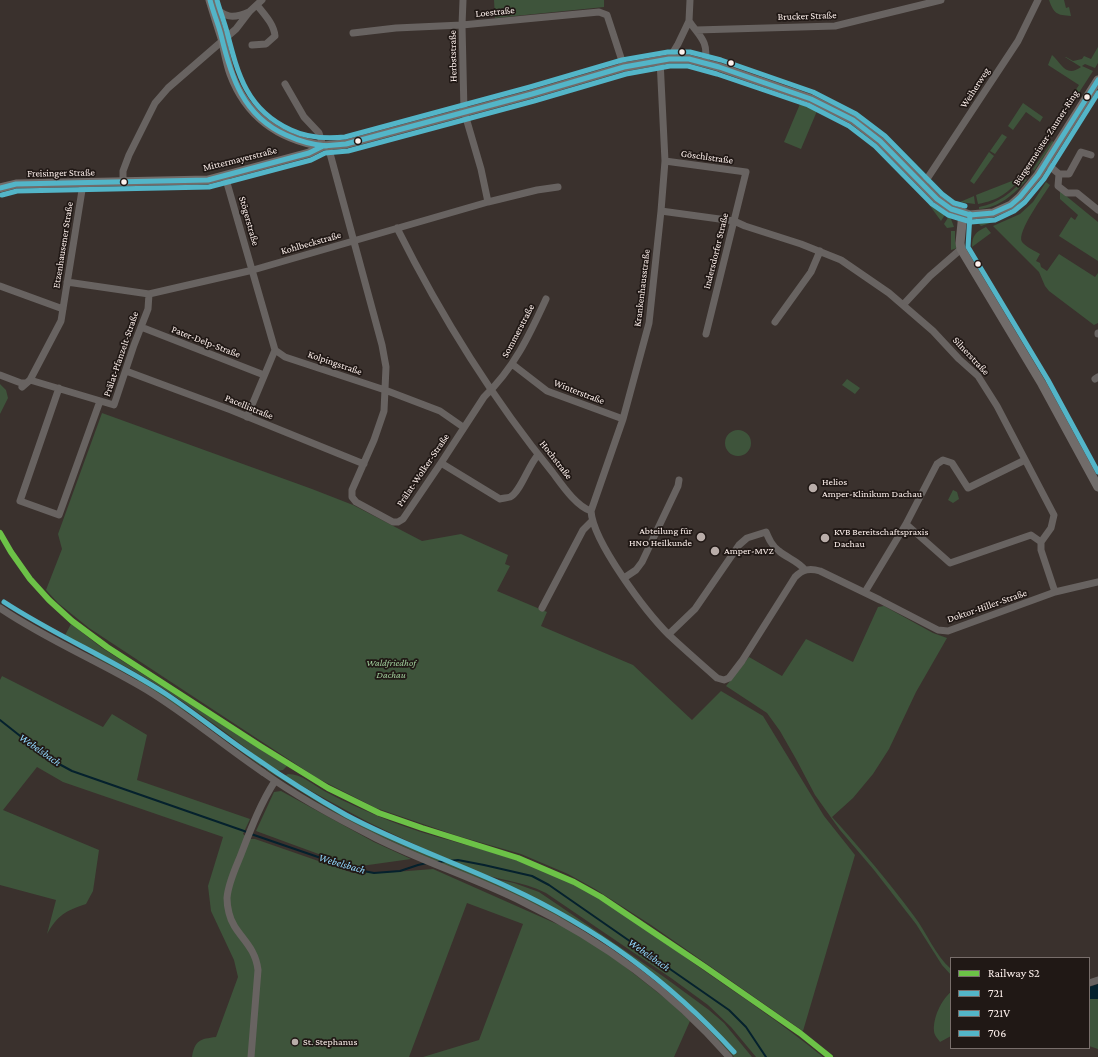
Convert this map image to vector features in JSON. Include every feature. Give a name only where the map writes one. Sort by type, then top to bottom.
[{"type":"main road","points":[[211,1],[231,74],[248,107],[269,126],[284,136],[302,142],[326,146]]},
{"type":"main road","name":"Mittermayerstraße","points":[[123,183],[208,180],[309,153],[326,146],[346,144],[464,111],[532,94],[624,67],[665,59],[689,59],[705,62],[811,99],[853,120],[880,141],[937,199],[948,207],[963,214]]},
{"type":"main road","name":"Bürgermeister-Zauner-Ring","points":[[963,214],[985,214],[1002,210],[1011,205],[1020,197],[1046,163],[1098,80]]},
{"type":"main road","name":"Freisinger Straße","points":[[0,188],[16,184],[123,183]]},
{"type":"main road","points":[[963,214],[960,243],[961,249],[1042,384],[1098,487]]},
{"type":"street","name":"Herbststraße","points":[[463,0],[462,25],[464,111],[481,169],[488,202]]},
{"type":"street","points":[[665,59],[678,44],[689,21],[690,0]]},
{"type":"street","name":"Brucker Straße","points":[[696,30],[835,26],[941,0]]},
{"type":"street","name":"Weiherweg","points":[[923,185],[1018,41],[1038,0]]},
{"type":"street","points":[[211,1],[216,9],[228,16],[237,17],[249,12]]},
{"type":"street","points":[[123,183],[123,171],[129,155],[155,104],[168,88],[239,26],[249,12],[259,2],[264,14],[274,30],[275,36],[266,44],[252,45]]},
{"type":"street","name":"Loestraße","points":[[353,33],[396,28],[462,25],[599,12],[607,15],[624,67]]},
{"type":"street","points":[[689,21],[703,40],[706,55],[705,62]]},
{"type":"street","name":"Krankenhausstraße","points":[[591,511],[623,419],[649,324],[665,161],[665,59]]},
{"type":"street","name":"Prälat-Wolker-Straße","points":[[285,84],[304,117],[319,133],[326,146],[354,240],[382,346],[386,367],[384,411],[374,440],[352,490],[352,497],[356,502],[393,522],[398,522],[402,519],[484,397],[492,390]]},
{"type":"street","points":[[1046,163],[1059,174],[1069,174],[1082,152],[1095,156]]},
{"type":"street","name":"Göschlstraße","points":[[665,161],[746,172]]},
{"type":"street","name":"Indersdorfer Straße","points":[[706,334],[746,172]]},
{"type":"street","points":[[1059,174],[1058,186],[1067,193],[1077,193],[1098,210]]},
{"type":"street","name":"Stögerstraße","points":[[226,176],[253,270]]},
{"type":"street","name":"Etzenhausener Straße","points":[[26,383],[61,321],[83,184]]},
{"type":"street","name":"Kohlbeckstraße","points":[[67,282],[149,294],[253,270],[488,202],[537,190],[558,187]]},
{"type":"street","name":"Silnerstraße","points":[[661,211],[734,221],[820,251],[841,260],[889,293],[933,331],[959,359],[978,376],[998,406],[1054,515],[1051,528],[1041,542]]},
{"type":"street","name":"Hochstraße","points":[[397,228],[415,264],[471,358],[492,390],[538,455],[578,503],[587,510],[591,511]]},
{"type":"street","points":[[903,305],[930,276],[961,249]]},
{"type":"street","points":[[775,322],[811,272],[820,251]]},
{"type":"street","points":[[247,417],[275,350],[253,270]]},
{"type":"street","points":[[0,286],[63,309]]},
{"type":"street","name":"Prälat-Pfanzelt-Straße","points":[[26,383],[58,388],[114,405],[148,309],[149,294]]},
{"type":"street","name":"Sommerstraße","points":[[492,390],[512,364],[530,335],[546,299]]},
{"type":"street","name":"Pater-Delp-Straße","points":[[141,327],[264,374]]},
{"type":"street","name":"Kolpingstraße","points":[[275,350],[285,357],[385,390],[440,411],[464,427]]},
{"type":"street","name":"Winterstraße","points":[[512,364],[546,391],[623,419]]},
{"type":"street","name":"Pacellistraße","points":[[126,371],[364,464]]},
{"type":"street","points":[[0,374],[22,383],[26,383]]},
{"type":"street","points":[[58,388],[20,501],[59,515],[100,401]]},
{"type":"street","points":[[441,463],[500,499],[511,497],[517,490],[534,459],[538,455]]},
{"type":"street","points":[[865,592],[906,524],[937,464],[943,460],[952,463],[968,488],[1025,460]]},
{"type":"street","points":[[624,578],[636,570],[642,562],[678,486],[679,480]]},
{"type":"street","points":[[591,511],[592,521],[609,555],[624,578],[669,634],[717,678],[724,680],[729,678],[742,661],[796,577],[805,570],[800,564],[779,551],[772,544],[766,532],[747,538],[739,545],[695,609],[669,634]]},
{"type":"street","points":[[542,608],[582,530],[592,521]]},
{"type":"street","points":[[906,524],[950,563],[1031,535],[1041,542],[1041,550],[1055,592]]},
{"type":"street","name":"Doktor-Hiller-Straße","points":[[805,570],[820,571],[865,592],[938,630],[948,631],[1055,592],[1098,582]]},
{"type":"street","points":[[0,608],[29,627],[148,690],[189,717],[275,781],[313,804],[376,838],[522,901],[566,924],[615,954],[650,980],[672,999],[693,1018],[729,1057]]},
{"type":"street","points":[[251,1057],[258,970],[257,960],[253,951],[234,924],[229,914],[227,898],[248,837],[275,781]]},
{"type":"green space","points":[[494,0],[604,0],[604,7],[495,18]]},
{"type":"green space","points":[[1049,0],[1064,0],[1066,8],[1069,7],[1071,16],[1062,15],[1054,11]]},
{"type":"green space","points":[[1098,47],[1098,63],[1095,68],[1085,64],[1082,66],[1093,71],[1069,108],[1065,106],[1079,85],[1048,65],[1052,55],[1065,68],[1072,71],[1081,67],[1065,57],[1073,61],[1082,59],[1084,56],[1091,59]]},
{"type":"green space","points":[[1023,103],[1043,117],[1040,122],[1026,112],[1013,130],[1008,126]]},
{"type":"green space","points":[[800,104],[817,111],[801,149],[784,142]]},
{"type":"green space","points":[[1062,111],[1066,114],[1057,126],[1054,124]]},
{"type":"green space","points":[[1002,134],[1007,137],[995,154],[990,151]]},
{"type":"green space","points":[[1046,138],[1049,140],[1026,172],[1024,171]]},
{"type":"green space","points":[[1052,141],[1054,142],[1034,171],[1033,169]]},
{"type":"green space","points":[[989,152],[994,156],[974,184],[970,181]]},
{"type":"green space","points":[[1022,177],[1003,195],[978,204],[976,195]]},
{"type":"green space","points":[[1025,178],[1027,180],[1006,199],[993,206],[979,209],[979,207],[993,203],[1004,197]]},
{"type":"green space","points":[[1040,180],[1042,182],[1029,200],[1013,214],[981,226],[979,224],[1009,213],[1023,201]]},
{"type":"green space","points":[[1046,182],[1050,185],[1023,230],[1021,237],[1022,242],[1040,254],[1036,261],[1040,263],[1041,267],[1047,271],[1059,254],[1095,277],[1098,273],[1098,323],[1094,325],[1049,291],[1045,286],[1039,272],[993,226],[1020,214],[1033,202]]},
{"type":"green space","points":[[1060,191],[1098,222],[1098,261],[1059,236],[1071,217],[1075,220],[1078,215],[1060,199]]},
{"type":"green space","points":[[974,196],[975,204],[960,202]]},
{"type":"green space","points":[[926,198],[946,213],[941,221],[925,199]]},
{"type":"green space","points":[[949,216],[954,227],[947,228],[944,224]]},
{"type":"green space","points":[[986,227],[991,233],[972,247],[975,234]]},
{"type":"green space","points":[[951,231],[955,231],[955,242],[957,248],[951,250]]},
{"type":"green space","points":[[847,379],[860,388],[855,394],[842,385]]},
{"type":"green space","points":[[0,384],[6,390],[8,398],[0,414]]},
{"type":"green space","name":"Waldfriedhof Dachau","points":[[102,413],[353,505],[422,541],[461,534],[508,555],[505,564],[510,566],[497,591],[547,612],[541,626],[633,665],[692,720],[721,691],[763,716],[824,816],[855,855],[803,1031],[651,925],[595,889],[568,874],[521,854],[458,836],[376,808],[317,778],[89,628],[58,603],[46,590],[62,549],[58,534]]},
{"type":"green space","points":[[738,430],[747,434],[751,443],[747,452],[738,456],[729,452],[725,443],[729,434]]},
{"type":"green space","points":[[953,490],[957,492],[959,499],[953,503],[948,500]]},
{"type":"green space","points":[[884,606],[933,633],[947,638],[916,692],[889,749],[873,774],[853,798],[832,817],[854,841],[904,903],[919,923],[940,957],[950,968],[950,974],[942,965],[916,924],[874,870],[840,830],[815,795],[780,731],[767,713],[726,686],[749,657],[782,676],[806,639],[853,662],[878,607]]},
{"type":"green space","points":[[71,624],[102,648],[287,766],[283,770],[276,771],[205,717],[149,680],[114,661],[63,639]]},
{"type":"green space","points":[[95,655],[118,666],[182,705],[263,764],[261,766],[190,714],[137,682],[138,680],[93,656]]},
{"type":"green space","points":[[2,676],[103,727],[112,714],[147,735],[137,780],[250,819],[243,834],[250,839],[255,839],[353,873],[433,869],[575,932],[614,958],[671,1003],[690,1021],[674,1057],[423,1057],[479,1040],[523,924],[467,903],[409,1057],[192,1057],[193,1051],[199,1041],[216,1037],[238,977],[234,960],[211,911],[208,886],[223,837],[63,782],[37,767],[3,810],[99,850],[93,891],[86,904],[63,914],[55,922],[47,934],[56,900],[0,885],[0,680]]},
{"type":"green space","points":[[268,768],[279,776],[328,804],[385,834],[476,875],[514,883],[539,892],[664,977],[709,1010],[724,1023],[752,1057],[734,1057],[687,1009],[654,979],[600,940],[537,906],[359,826],[267,770]]},
{"type":"green space","points":[[293,774],[303,778],[334,796],[390,821],[430,835],[511,858],[570,882],[608,904],[644,928],[777,1021],[823,1057],[756,1057],[731,1027],[708,1005],[546,893],[527,885],[482,874],[407,841],[357,816],[284,776]]},
{"type":"green space","points":[[281,791],[374,842],[411,859],[354,867],[256,831],[274,792]]},
{"type":"green space","points":[[950,993],[950,1037],[940,1042],[935,1035],[934,1026],[936,1015],[947,995]]},
{"type":"green space","points":[[1090,999],[1098,999],[1098,1049],[1090,1046]]},
{"type":"water","points":[[1098,984],[1098,999],[1090,999],[1090,987]]},
{"type":"waterway","name":"Webelsbach","points":[[0,720],[48,758],[72,771],[247,832]]},
{"type":"waterway","name":"Webelsbach","points":[[251,834],[353,869],[374,873],[400,871],[427,863]]},
{"type":"waterway","name":"Webelsbach","points":[[438,862],[458,860],[484,865],[532,876],[549,885],[729,1010],[746,1027],[766,1057]]},
{"type":"rail line","name":"S2","points":[[0,533],[30,579],[49,600],[72,621],[107,647],[260,746],[328,788],[379,813],[518,858],[574,882],[601,897],[705,967],[800,1033],[830,1057]]},
{"type":"transit line","name":"721","points":[[210,0],[229,66],[241,94],[249,106],[271,127],[286,135],[317,145],[327,146]]},
{"type":"transit line","name":"706","points":[[217,0],[240,77],[254,102],[276,122],[304,135],[324,138],[345,137],[530,87],[622,60],[668,52],[690,52],[721,60],[813,92],[856,114],[885,136],[942,194],[954,203],[965,206]]},
{"type":"transit line","name":"721","points":[[0,188],[16,184],[208,180],[309,153],[323,146],[346,144],[532,94],[624,67],[669,59],[689,59],[719,67],[811,99],[853,120],[880,141],[937,199],[951,209],[970,215],[993,213],[1011,205],[1020,197],[1038,175],[1098,80]]},
{"type":"transit line","name":"721V","points":[[2,195],[17,191],[209,187],[311,160],[325,153],[348,151],[534,101],[626,74],[670,66],[688,66],[717,74],[808,105],[849,126],[875,146],[932,204],[948,215],[971,222],[995,220],[1014,211],[1025,202],[1044,179],[1098,93]]},
{"type":"transit line","name":"706","points":[[970,214],[968,247],[1048,380],[1098,472]]},
{"type":"transit line","name":"706","points":[[4,602],[166,694],[232,742],[346,815],[386,835],[508,887],[572,920],[630,958],[657,979],[684,1002],[734,1052]]},
{"type":"place","name":"Helios Amper-Klinikum Dachau","points":[[813,488]]},
{"type":"place","name":"Abteilung für HNO Heilkunde","points":[[701,537]]},
{"type":"place","name":"KVB Bereitschaftspraxis Dachau","points":[[825,538]]},
{"type":"place","name":"Amper-MVZ","points":[[715,551]]},
{"type":"place","name":"St. Stephanus","points":[[295,1042]]}]
